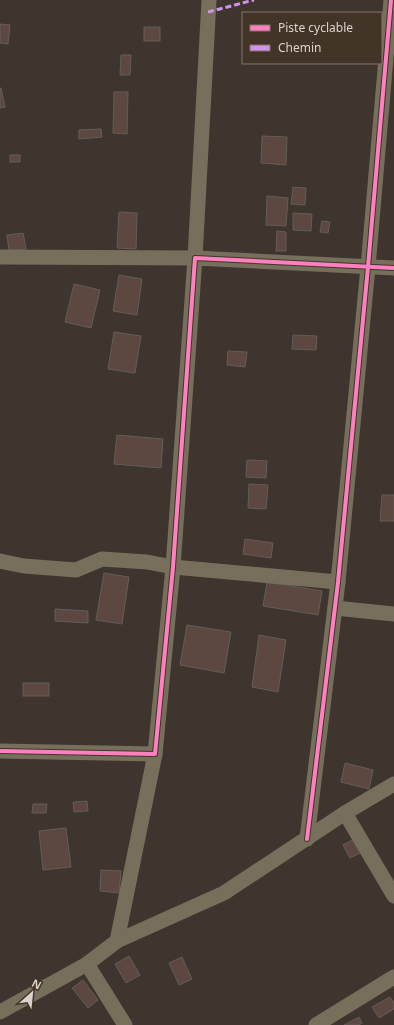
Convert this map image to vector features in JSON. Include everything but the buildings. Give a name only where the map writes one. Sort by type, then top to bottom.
[{"type":"street","points":[[117,941],[156,754],[173,567],[195,258],[208,0]]},
{"type":"street","points":[[307,839],[338,582],[368,267],[391,0]]},
{"type":"street","points":[[0,256],[195,258],[394,268]]},
{"type":"street","points":[[0,561],[24,566],[76,570],[102,559],[148,562],[173,567],[338,582]]},
{"type":"street","points":[[335,608],[394,614]]},
{"type":"street","points":[[0,751],[156,754]]},
{"type":"street","points":[[0,1012],[87,964],[117,941],[224,893],[345,813],[394,784]]},
{"type":"street","points":[[345,813],[394,896]]},
{"type":"street","points":[[87,964],[125,1025]]},
{"type":"street","points":[[316,1025],[394,977]]},
{"type":"marked path","points":[[208,12],[254,0]]},
{"type":"cycle path","points":[[307,839],[338,582],[368,267],[391,0]]},
{"type":"cycle path","points":[[0,751],[155,754],[173,567],[195,258],[394,268]]}]
